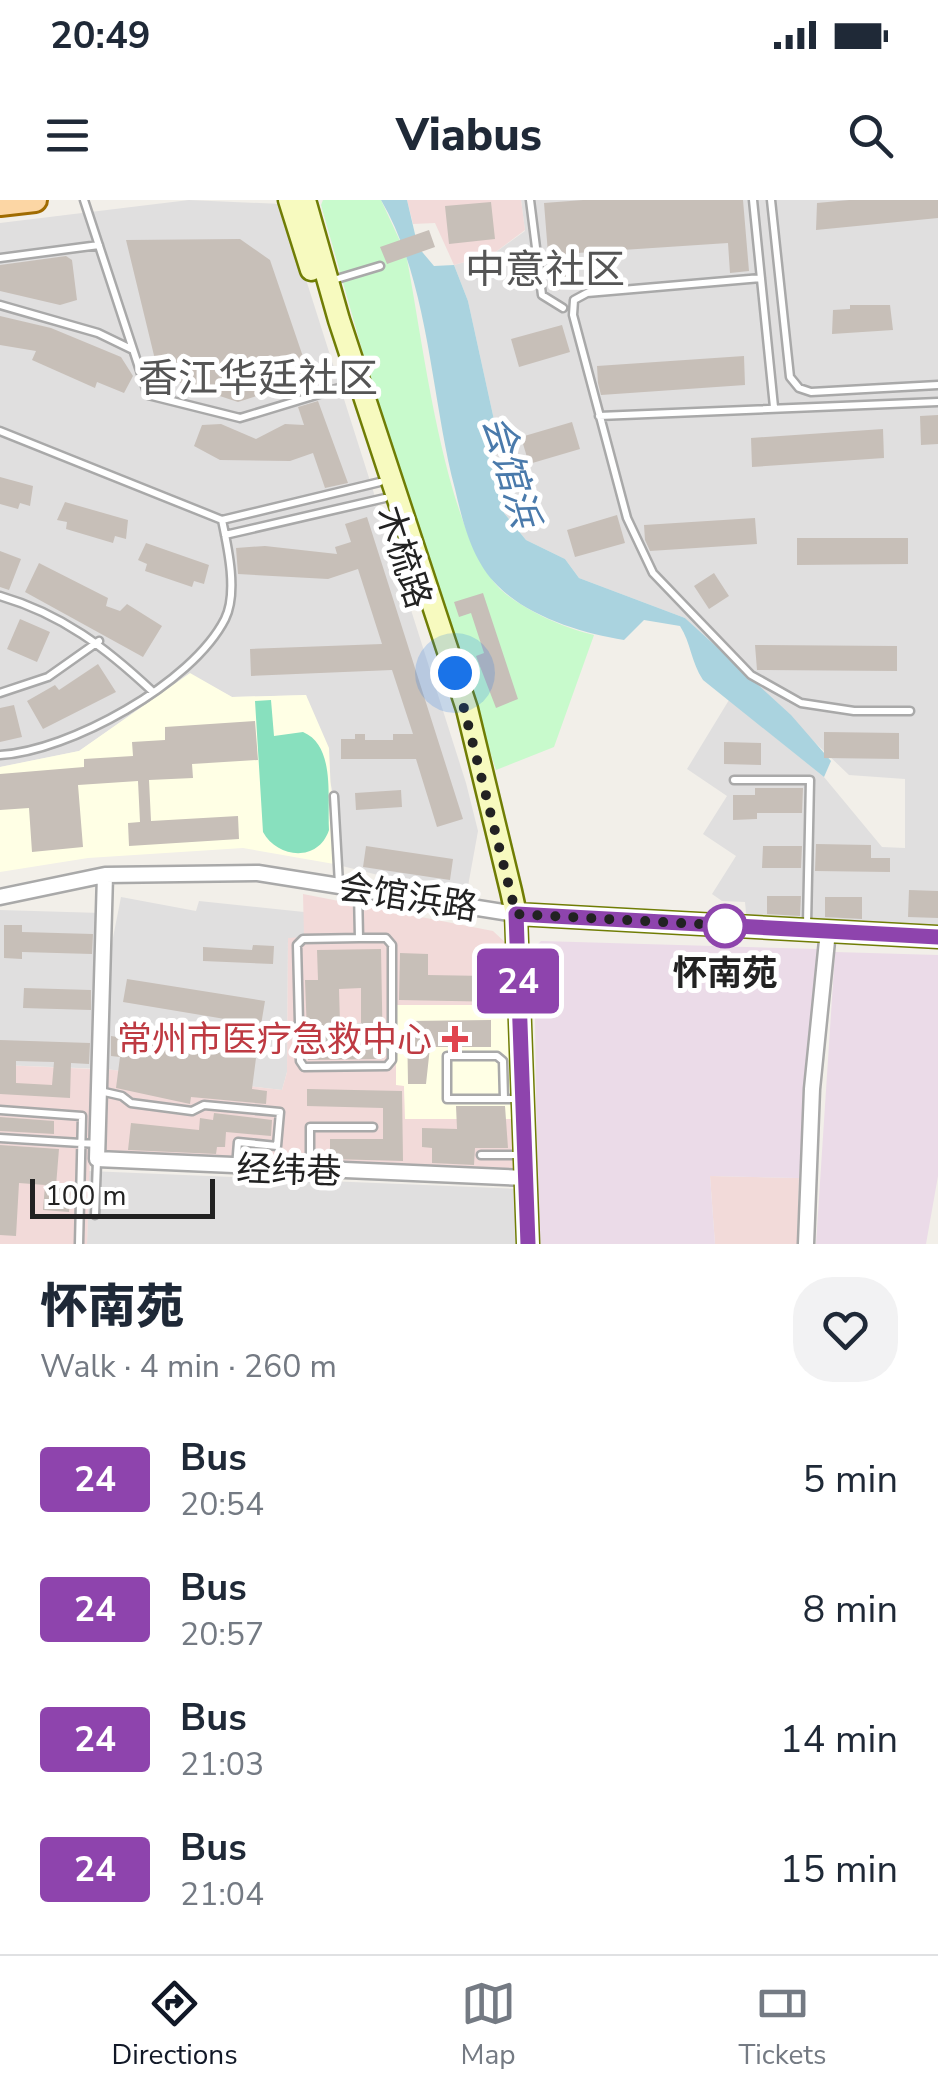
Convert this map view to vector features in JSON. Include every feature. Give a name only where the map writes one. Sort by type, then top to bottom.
[{"type":"main road","points":[[0,204],[35,200]]},
{"type":"street","name":"木梳路","points":[[289,200],[469,757],[502,892],[516,914]]},
{"type":"street","name":"木梳路","points":[[305,200],[467,709],[516,914],[514,1099],[526,1155],[528,1244]]},
{"type":"street","name":"会馆浜路","points":[[0,897],[105,875],[258,873],[516,914],[938,937]]},
{"type":"street","points":[[92,1149],[99,1090],[105,875]]},
{"type":"street","points":[[806,1244],[818,931]]},
{"type":"street","name":"经纬巷","points":[[92,1149],[236,1168],[526,1178]]},
{"type":"lane","points":[[84,200],[148,395],[240,418],[349,385]]},
{"type":"lane","points":[[530,200],[542,295],[564,308]]},
{"type":"lane","points":[[752,200],[774,407]]},
{"type":"lane","points":[[770,200],[790,377],[799,388],[811,392],[938,384]]},
{"type":"lane","points":[[0,258],[98,245]]},
{"type":"lane","points":[[329,282],[380,266]]},
{"type":"lane","points":[[760,278],[587,294],[574,300],[573,316],[626,518],[653,573],[752,675],[800,704],[854,711],[910,711]]},
{"type":"lane","points":[[0,306],[98,333],[133,350]]},
{"type":"lane","points":[[599,416],[938,402]]},
{"type":"lane","points":[[0,431],[222,520],[382,490]]},
{"type":"lane","points":[[225,535],[382,490]]},
{"type":"lane","points":[[0,755],[27,754],[97,728],[194,658],[226,618],[231,585],[222,520]]},
{"type":"lane","points":[[0,596],[32,605],[98,642],[152,692]]},
{"type":"lane","points":[[0,693],[48,677],[98,642]]},
{"type":"lane","points":[[734,780],[810,780],[818,931]]},
{"type":"lane","points":[[334,796],[339,886]]},
{"type":"lane","points":[[358,890],[359,938]]},
{"type":"lane","points":[[359,938],[386,938],[392,944],[392,1060],[388,1066],[304,1067],[300,1062],[297,945],[303,939],[359,938]]},
{"type":"lane","points":[[447,1056],[497,1056],[504,1062],[514,1099],[447,1099],[447,1056]]},
{"type":"lane","points":[[99,1090],[122,1096],[131,1104],[280,1112],[276,1146],[238,1142],[236,1168]]},
{"type":"lane","points":[[0,1110],[82,1116],[92,1149],[94,1215]]},
{"type":"lane","points":[[310,1171],[310,1127],[374,1127]]},
{"type":"lane","points":[[0,1138],[92,1149]]},
{"type":"lane","points":[[79,1244],[92,1149]]},
{"type":"lane","points":[[481,1155],[526,1155]]},
{"type":"shaded area","points":[[189,200],[282,204],[466,783],[478,831],[466,897],[334,864],[332,789],[306,695],[232,697],[190,674],[79,751],[0,767],[0,223]]},
{"type":"shaded area","points":[[407,200],[521,200],[525,230],[493,254],[454,265],[435,223],[413,224]]},
{"type":"shaded area","points":[[521,200],[938,200],[938,927],[747,923],[745,902],[722,901],[712,894],[736,856],[703,834],[727,796],[687,769],[729,700],[824,777],[882,847],[905,848],[905,779],[849,775],[685,618],[579,578],[565,559],[526,540],[504,513],[494,456],[496,429],[468,301],[454,265],[493,254],[525,231]]},
{"type":"shaded area","points":[[190,673],[232,697],[306,695],[329,748],[334,864],[243,848],[88,858],[0,872],[0,767],[79,751]]},
{"type":"shaded area","points":[[303,894],[493,931],[508,945],[513,1005],[396,1006],[396,1084],[404,1085],[406,1119],[515,1119],[517,1173],[239,1164],[104,1152],[105,1069],[282,1090],[287,1072],[288,938],[304,937]]},
{"type":"shaded area","points":[[121,897],[196,911],[199,901],[304,912],[304,937],[288,939],[287,1072],[282,1090],[105,1069],[0,1065],[0,910],[101,913],[109,958]]},
{"type":"shaded area","points":[[541,941],[818,949],[799,1178],[710,1176],[715,1244],[538,1244],[534,948]]},
{"type":"shaded area","points":[[835,952],[938,955],[938,1176],[926,1244],[816,1244]]},
{"type":"shaded area","name":"常州市医疗急救中心","points":[[396,1005],[513,1005],[515,1119],[405,1119],[404,1086],[396,1085]]},
{"type":"shaded area","points":[[0,1065],[93,1069],[87,1244],[0,1244]]},
{"type":"shaded area","points":[[89,1171],[519,1189],[520,1244],[87,1244]]},
{"type":"shaded area","points":[[710,1176],[799,1178],[797,1244],[715,1244]]},
{"type":"green space","points":[[323,200],[381,200],[406,254],[448,470],[475,551],[493,581],[512,599],[539,615],[594,635],[554,747],[496,770],[368,371],[321,205]]},
{"type":"green space","points":[[271,700],[274,736],[303,732],[314,739],[325,761],[329,830],[324,841],[307,852],[278,847],[263,832],[255,701]]},
{"type":"water","points":[[381,200],[407,200],[418,247],[434,266],[454,265],[468,301],[496,429],[494,456],[504,513],[526,540],[565,559],[579,578],[685,618],[791,715],[831,761],[824,777],[703,680],[680,626],[644,620],[624,640],[591,633],[525,607],[489,576],[475,553],[461,515],[419,303],[397,232]]},
{"type":"building","points":[[743,200],[749,271],[730,273],[728,243],[577,253],[580,288],[551,291],[544,203]]},
{"type":"building","points":[[938,200],[938,218],[816,230],[817,203]]},
{"type":"building","points":[[491,202],[495,239],[449,244],[445,206]]},
{"type":"building","points":[[429,230],[435,247],[387,264],[380,247]]},
{"type":"building","points":[[240,239],[270,260],[314,389],[294,394],[291,385],[238,402],[159,376],[126,240]]},
{"type":"building","points":[[66,256],[72,260],[77,300],[60,305],[0,291],[0,265]]},
{"type":"building","points":[[850,305],[890,305],[893,330],[832,334],[833,310],[850,309]]},
{"type":"building","points":[[0,316],[51,328],[121,357],[133,376],[124,393],[97,382],[95,388],[32,360],[36,351],[0,345]]},
{"type":"building","points":[[562,325],[570,352],[519,367],[511,339]]},
{"type":"building","points":[[744,356],[745,385],[601,395],[598,383],[597,366]]},
{"type":"building","points":[[318,401],[348,483],[325,488],[313,453],[290,461],[220,460],[194,446],[202,425],[221,424],[256,439],[285,424],[304,425],[298,407]]},
{"type":"building","points":[[938,415],[938,444],[921,445],[920,416]]},
{"type":"building","points":[[572,422],[580,449],[529,464],[521,437]]},
{"type":"building","points":[[883,429],[884,458],[752,467],[751,438]]},
{"type":"building","points":[[0,477],[33,486],[30,506],[20,503],[18,509],[0,504]]},
{"type":"building","points":[[65,502],[128,520],[126,539],[115,536],[113,543],[66,529],[67,522],[57,520]]},
{"type":"building","points":[[617,515],[625,543],[575,557],[567,530]]},
{"type":"building","points":[[367,517],[463,819],[437,827],[416,759],[341,759],[341,739],[355,739],[355,734],[365,734],[365,740],[393,740],[393,734],[413,734],[392,670],[251,676],[250,649],[382,644],[358,569],[328,579],[238,574],[236,548],[265,546],[337,554],[335,547],[351,542],[345,524]]},
{"type":"building","points":[[755,518],[757,544],[650,551],[645,540],[644,525]]},
{"type":"building","points":[[797,538],[908,538],[908,564],[797,565]]},
{"type":"building","points":[[146,543],[209,565],[204,584],[194,581],[192,587],[145,571],[147,564],[138,560]]},
{"type":"building","points":[[0,551],[21,559],[9,590],[0,587]]},
{"type":"building","points":[[39,563],[108,598],[106,606],[120,611],[127,604],[162,626],[143,657],[25,592]]},
{"type":"building","points":[[714,573],[729,596],[709,609],[694,586]]},
{"type":"building","points":[[483,593],[518,699],[496,708],[476,656],[484,653],[471,613],[459,617],[454,602]]},
{"type":"building","points":[[20,619],[50,632],[37,662],[7,649]]},
{"type":"building","points":[[755,645],[897,646],[897,671],[757,670]]},
{"type":"building","points":[[98,664],[116,692],[43,729],[27,701],[55,685],[59,690]]},
{"type":"building","points":[[14,705],[22,737],[0,742],[0,708]]},
{"type":"building","points":[[255,721],[258,760],[192,764],[193,778],[149,780],[151,821],[238,816],[239,839],[129,846],[128,823],[140,822],[138,781],[78,785],[83,847],[32,852],[29,808],[0,810],[0,774],[84,767],[84,759],[133,756],[132,742],[165,740],[165,727]]},
{"type":"building","points":[[824,732],[899,733],[899,759],[824,758]]},
{"type":"building","points":[[724,742],[761,743],[761,765],[724,764]]},
{"type":"building","points":[[755,788],[803,788],[802,813],[757,813],[757,819],[733,820],[733,795],[755,795]]},
{"type":"building","points":[[401,790],[402,807],[356,810],[355,793]]},
{"type":"building","points":[[816,844],[871,845],[871,858],[890,858],[890,872],[815,871]]},
{"type":"building","points":[[366,846],[453,859],[450,880],[363,867]]},
{"type":"building","points":[[763,846],[802,846],[801,868],[762,868]]},
{"type":"building","points":[[909,890],[938,891],[938,918],[908,917]]},
{"type":"building","points":[[767,896],[801,896],[800,916],[767,914]]},
{"type":"building","points":[[825,897],[862,897],[862,919],[825,917]]},
{"type":"building","points":[[4,925],[22,925],[22,932],[93,934],[92,954],[22,952],[22,959],[4,958]]},
{"type":"building","points":[[253,945],[274,946],[273,964],[203,961],[203,947],[252,950]]},
{"type":"building","points":[[381,949],[383,1059],[308,1060],[305,980],[318,980],[317,950]],"holes":[[[361,988],[361,1023],[340,1023],[339,989]]]},
{"type":"building","points":[[400,953],[428,954],[428,975],[486,976],[486,968],[504,968],[505,1002],[399,1000]]},
{"type":"building","points":[[127,979],[265,1001],[261,1025],[123,1002]]},
{"type":"building","points":[[24,988],[91,990],[91,1010],[23,1008]]},
{"type":"building","points":[[491,1020],[491,1047],[430,1047],[426,1084],[408,1084],[407,1021]]},
{"type":"building","points":[[111,1036],[256,1058],[252,1089],[267,1091],[266,1104],[191,1097],[190,1104],[116,1088],[120,1057],[111,1056]]},
{"type":"building","points":[[0,1040],[90,1043],[89,1064],[71,1063],[70,1098],[0,1094]],"holes":[[[16,1061],[54,1062],[52,1085],[16,1083]]]},
{"type":"building","points":[[307,1089],[402,1091],[403,1161],[330,1159],[330,1139],[383,1139],[383,1108],[307,1106]]},
{"type":"building","points":[[456,1106],[505,1106],[508,1148],[475,1148],[474,1165],[432,1163],[432,1148],[422,1147],[422,1128],[457,1129]]},
{"type":"building","points":[[214,1113],[272,1120],[271,1136],[226,1132],[225,1147],[217,1147],[216,1154],[128,1150],[131,1123],[199,1130],[200,1118],[213,1120]]},
{"type":"building","points":[[0,1117],[54,1121],[54,1134],[0,1131]]},
{"type":"building","points":[[0,1145],[59,1149],[56,1186],[71,1187],[69,1212],[43,1210],[45,1185],[19,1183],[16,1236],[0,1235]]},
{"type":"bus line","name":"24","points":[[528,1244],[516,914],[938,937]]},
{"type":"place","name":"怀南苑","points":[[725,926]]},
{"type":"place","name":"常州市医疗急救中心","points":[[455,1039]]},
{"type":"district","name":"中意社区","points":[[545,269]]},
{"type":"district","name":"香江华廷社区","points":[[258,378]]},
{"type":"route","points":[[455,673],[516,914],[734,926],[725,926]]},
{"type":"water label","name":"会馆浜","points":[[511,471]]}]
